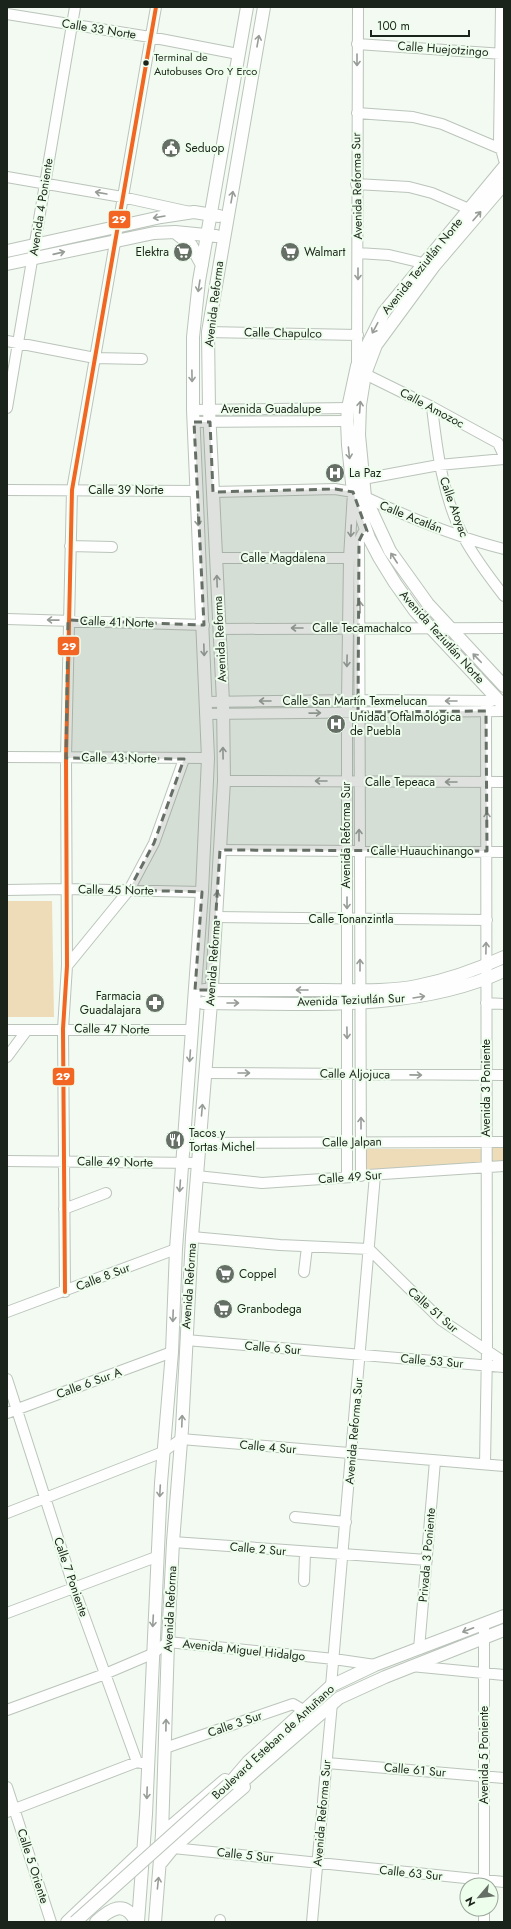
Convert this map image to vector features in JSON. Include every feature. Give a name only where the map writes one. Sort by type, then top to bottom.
[{"type":"main road","name":"Avenida Reforma","points":[[137,1922],[144,1849],[142,1763],[152,1654],[156,1557],[172,1352],[176,1249],[202,892],[208,758],[204,625],[194,416],[193,337],[202,265],[212,215],[247,7]]},
{"type":"main road","name":"Avenida Reforma","points":[[155,1922],[162,1834],[168,1642],[173,1542],[181,1439],[192,1237],[211,1003],[224,781],[223,708],[209,410],[208,332],[264,7]]},
{"type":"main road","points":[[230,105],[246,108]]},
{"type":"main road","name":"Avenida Teziutlán Norte","points":[[430,264],[469,209],[504,167]]},
{"type":"main road","name":"Avenida Teziutlán Norte","points":[[503,704],[415,611],[379,557],[367,531],[353,492],[348,446],[348,408],[384,312],[504,184]]},
{"type":"main road","points":[[7,251],[161,217],[194,212],[228,217]]},
{"type":"main road","points":[[175,232],[191,245],[202,265]]},
{"type":"main road","points":[[7,264],[32,260],[116,240],[154,233],[175,232],[224,237]]},
{"type":"main road","name":"Avenida Teziutlán Norte","points":[[361,370],[359,435],[365,497],[390,551],[406,576],[448,628],[504,686]]},
{"type":"main road","name":"Avenida Teziutlán Sur","points":[[194,1003],[346,1003],[360,997],[417,986],[486,965],[504,957]]},
{"type":"main road","name":"Avenida Teziutlán Sur","points":[[195,990],[346,990],[360,997],[422,996],[452,990],[487,979],[504,971]]},
{"type":"main road","name":"Boulevard Esteban de Antuñano","points":[[252,1767],[331,1686],[375,1665],[504,1616]]},
{"type":"main road","name":"Boulevard Esteban de Antuñano","points":[[75,1922],[252,1767],[348,1692],[504,1630]]},
{"type":"main road","points":[[162,1834],[252,1767]]},
{"type":"main road","points":[[160,1864],[173,1848],[247,1785],[252,1767]]},
{"type":"main road","name":"Boulevard Esteban de Antuñano","points":[[86,1922],[231,1786]]},
{"type":"main road","points":[[67,1922],[144,1849]]},
{"type":"main road","points":[[96,1922],[111,1910],[118,1908],[127,1910],[133,1915],[137,1922]]},
{"type":"street","name":"Avenida 4 Poniente","points":[[7,408],[75,7]]},
{"type":"street","points":[[65,1292],[63,1029],[67,966],[66,758],[72,490],[156,7]]},
{"type":"street","name":"Avenida Reforma Sur","points":[[358,7],[356,184],[358,335],[361,370]]},
{"type":"street","points":[[501,7],[502,54],[499,142],[504,160]]},
{"type":"street","name":"Calle 33 Norte","points":[[7,14],[150,37],[238,54]]},
{"type":"street","name":"Calle Huejotzingo","points":[[357,44],[502,54]]},
{"type":"street","points":[[357,113],[414,117],[442,124],[501,149]]},
{"type":"street","points":[[7,177],[122,197],[194,212]]},
{"type":"street","points":[[356,184],[409,186],[432,193],[469,209]]},
{"type":"street","points":[[358,253],[389,255],[430,264]]},
{"type":"street","name":"Calle Chapulco","points":[[208,332],[358,335]]},
{"type":"street","points":[[7,341],[95,358],[142,359]]},
{"type":"street","name":"Calle Amozoc","points":[[361,370],[498,443],[504,456]]},
{"type":"street","name":"Calle Atoyac","points":[[432,407],[439,466],[454,514],[464,537],[490,578],[504,596]]},
{"type":"street","name":"Avenida Guadalupe","points":[[194,416],[209,410],[348,408]]},
{"type":"street","name":"Avenida Guadalupe","points":[[194,416],[210,422],[348,421]]},
{"type":"street","points":[[363,479],[439,466],[504,459]]},
{"type":"street","points":[[213,492],[335,489],[353,492]]},
{"type":"street","name":"Calle 39 Norte","points":[[7,490],[197,491]]},
{"type":"street","name":"Avenida Reforma Sur","points":[[346,1177],[346,782],[349,558],[353,492]]},
{"type":"street","name":"Calle Acatlán","points":[[365,497],[412,519],[504,549]]},
{"type":"street","name":"Avenida Reforma Sur","points":[[361,1176],[358,712],[360,627],[359,541],[363,533],[367,531]]},
{"type":"street","points":[[70,546],[112,547]]},
{"type":"street","name":"Calle Magdalena","points":[[216,558],[349,558]]},
{"type":"street","name":"Calle 41 Norte","points":[[7,619],[204,625]]},
{"type":"street","name":"Calle Tecamachalco","points":[[219,629],[360,627],[504,628]]},
{"type":"street","name":"Calle San Martín Texmelucan","points":[[223,708],[347,700],[486,701],[503,704]]},
{"type":"street","name":"Avenida 3 Poniente","points":[[485,1464],[485,1366],[487,1350],[486,701]]},
{"type":"street","name":"Calle San Martín Texmelucan","points":[[206,708],[347,713],[486,711],[503,704]]},
{"type":"street","name":"Calle 43 Norte","points":[[7,757],[208,758]]},
{"type":"street","points":[[67,966],[129,890],[154,842],[184,759]]},
{"type":"street","name":"Calle Tepeaca","points":[[224,781],[504,782]]},
{"type":"street","name":"Calle Huauchinango","points":[[220,850],[504,852]]},
{"type":"street","name":"Calle 45 Norte","points":[[7,890],[66,889],[202,892]]},
{"type":"street","name":"Calle Tonanzintla","points":[[216,917],[487,920]]},
{"type":"street","points":[[486,1003],[504,1004]]},
{"type":"street","name":"Calle 47 Norte","points":[[7,1030],[192,1030]]},
{"type":"street","points":[[7,1057],[28,1030]]},
{"type":"street","name":"Calle Aljojuca","points":[[205,1073],[504,1075]]},
{"type":"street","name":"Calle Jalpan","points":[[199,1143],[504,1142]]},
{"type":"street","name":"Calle 49 Norte","points":[[7,1161],[198,1163]]},
{"type":"street","name":"Calle 49 Sur","points":[[197,1176],[262,1183],[504,1166]]},
{"type":"street","name":"Avenida Reforma Sur","points":[[331,1686],[375,1175]]},
{"type":"street","points":[[64,1209],[106,1194]]},
{"type":"street","points":[[192,1237],[307,1247],[369,1249]]},
{"type":"street","points":[[304,1272],[307,1247]]},
{"type":"street","name":"Calle 8 Sur","points":[[7,1312],[65,1292],[176,1249]]},
{"type":"street","name":"Calle 51 Sur","points":[[369,1249],[441,1320],[504,1362]]},
{"type":"street","name":"Calle 6 Sur","points":[[186,1340],[360,1355]]},
{"type":"street","name":"Calle 6 Sur A","points":[[12,1411],[172,1352]]},
{"type":"street","name":"Calle 53 Sur","points":[[360,1355],[504,1367]]},
{"type":"street","name":"Calle 7 Poniente","points":[[7,1379],[12,1411],[45,1498],[74,1588],[105,1674],[142,1763]]},
{"type":"street","points":[[7,1513],[163,1452],[181,1439]]},
{"type":"street","name":"Calle 4 Sur","points":[[181,1439],[504,1466]]},
{"type":"street","name":"Privada 3 Poniente","points":[[419,1649],[435,1460]]},
{"type":"street","points":[[295,1517],[346,1522]]},
{"type":"street","name":"Calle 2 Sur","points":[[173,1542],[305,1553],[426,1560]]},
{"type":"street","points":[[304,1581],[305,1553]]},
{"type":"street","points":[[7,1613],[156,1557]]},
{"type":"street","name":"Avenida 5 Poniente","points":[[484,1624],[484,1877]]},
{"type":"street","name":"Avenida Miguel Hidalgo","points":[[7,1710],[105,1674],[152,1654],[168,1642],[334,1659],[375,1665]]},
{"type":"street","points":[[411,1666],[504,1675]]},
{"type":"street","name":"Avenida Reforma Sur","points":[[312,1922],[332,1703]]},
{"type":"street","name":"Calle 3 Sur","points":[[165,1748],[293,1704],[305,1711]]},
{"type":"street","points":[[11,1810],[142,1763]]},
{"type":"street","name":"Calle 61 Sur","points":[[327,1763],[504,1778]]},
{"type":"street","name":"Calle 5 Oriente","points":[[7,1787],[11,1810],[52,1922]]},
{"type":"street","name":"Calle 5 Sur","points":[[173,1848],[318,1863]]},
{"type":"street","name":"Calle 63 Sur","points":[[318,1863],[459,1879]]},
{"type":"highlighted area","points":[[194,422],[210,422],[213,492],[335,489],[353,492],[367,531],[363,533],[359,541],[358,712],[486,711],[487,851],[220,850],[211,990],[195,990],[202,892],[129,890],[154,843],[184,759],[66,758],[68,620],[204,625]]},
{"type":"shaded area","points":[[7,901],[52,901],[54,1017],[7,1017]]},
{"type":"shaded area","points":[[492,1145],[504,1145],[504,1163],[491,1164]]},
{"type":"shaded area","points":[[365,1149],[482,1149],[482,1164],[366,1171]]},
{"type":"transit line","name":"29","points":[[65,1292],[63,1029],[67,966],[66,758],[72,490],[156,7]]},
{"type":"place","name":"Terminal de Autobuses Oro Y Erco","points":[[146,63]]},
{"type":"place","name":"Seduop","points":[[171,148]]},
{"type":"place","name":"Elektra","points":[[183,252]]},
{"type":"place","name":"Walmart","points":[[290,252]]},
{"type":"place","name":"La Paz","points":[[335,473]]},
{"type":"place","name":"Unidad Oftalmológica de Puebla","points":[[336,724]]},
{"type":"place","name":"Farmacia Guadalajara","points":[[155,1003]]},
{"type":"place","name":"Tacos y Tortas Michel","points":[[175,1140]]},
{"type":"place","name":"Coppel","points":[[225,1274]]},
{"type":"place","name":"Granbodega","points":[[223,1309]]}]
